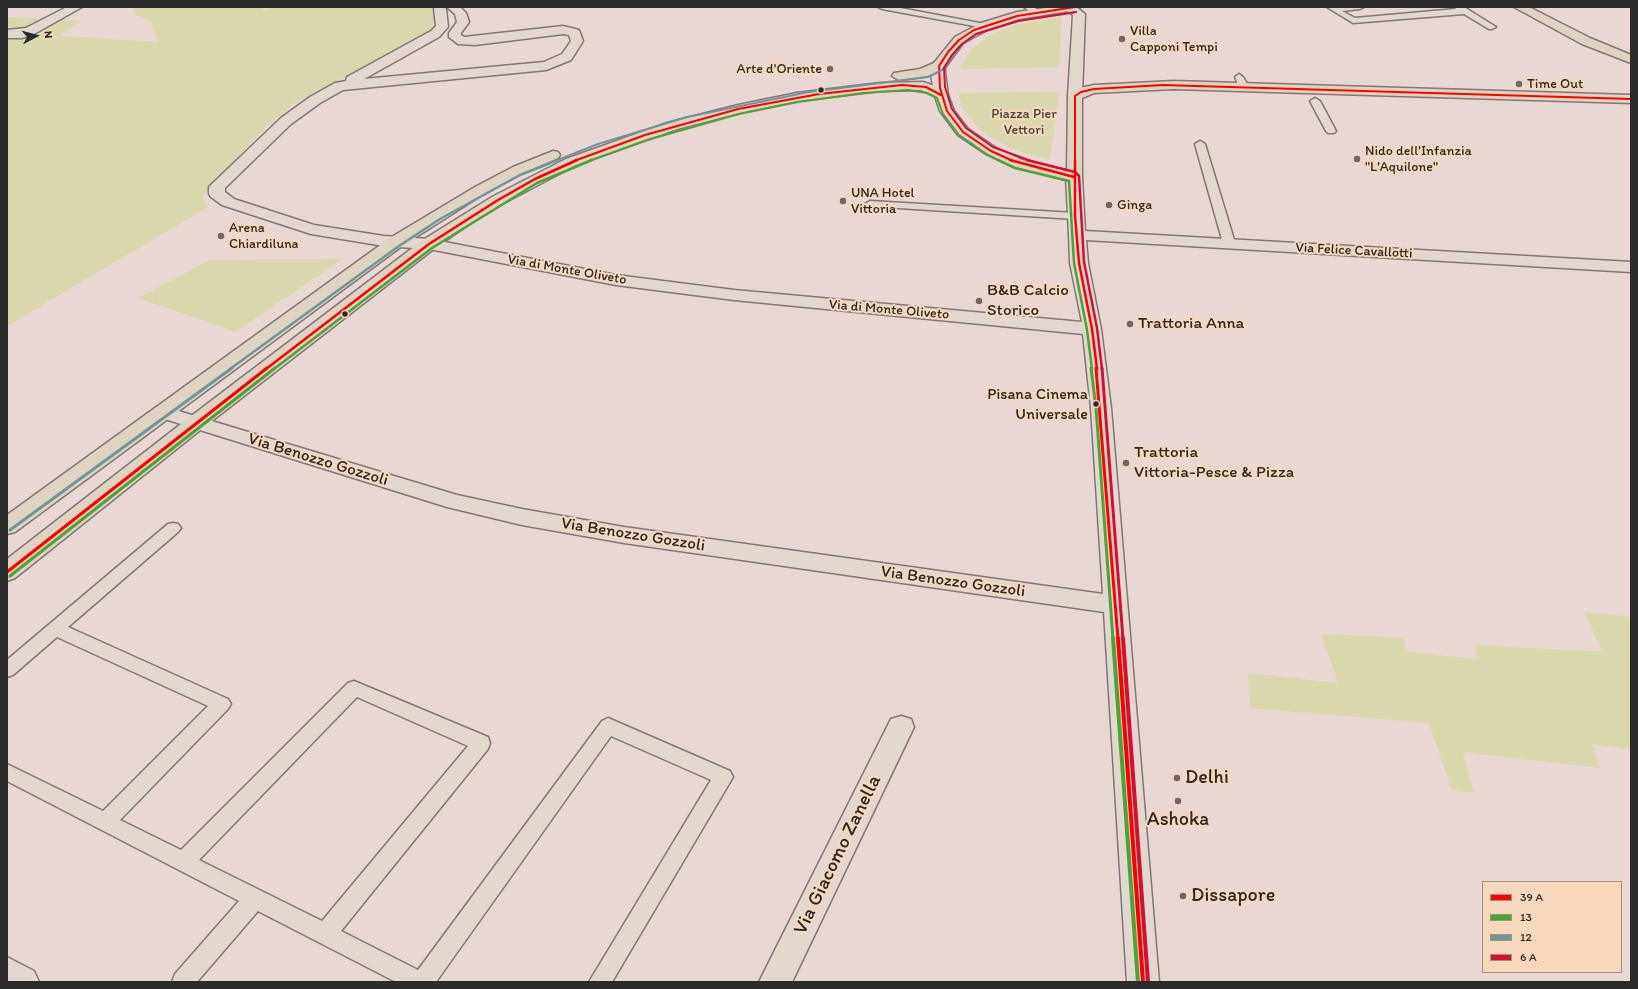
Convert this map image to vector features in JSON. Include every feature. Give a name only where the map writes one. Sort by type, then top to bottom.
[{"type":"main road","points":[[1520,7],[1586,41],[1631,59]]},
{"type":"main road","points":[[7,526],[396,242],[449,208],[518,170],[566,150],[629,128],[686,112],[753,97],[824,85],[920,74],[939,66],[948,52],[959,40],[985,26],[1032,10],[1072,8]]},
{"type":"main road","points":[[7,572],[197,422],[429,244],[498,200],[564,166],[604,149],[695,120],[778,100],[880,87],[922,86],[934,90],[942,95],[947,111],[963,132],[992,151],[1017,163],[1074,177],[1075,96],[1090,90],[1242,82],[1311,95],[1631,99]]},
{"type":"street","points":[[7,34],[22,34],[30,31],[76,7]]},
{"type":"street","name":"Via di Monte Oliveto","points":[[340,86],[546,66],[567,57],[577,41],[575,33],[563,30],[475,41],[462,41],[455,37],[455,33],[462,22],[460,13],[445,8],[442,27],[435,34],[340,86],[315,100],[286,121],[217,187],[217,194],[228,202],[311,230],[396,242],[429,244],[616,280],[734,295],[1092,330]]},
{"type":"street","points":[[1072,8],[1079,14],[1075,96]]},
{"type":"street","points":[[939,66],[938,74],[942,95]]},
{"type":"street","points":[[1074,177],[1080,269],[1092,330],[1102,408],[1143,982]]},
{"type":"street","name":"Via Felice Cavallotti","points":[[1076,225],[1229,244],[1631,267]]},
{"type":"street","name":"Via Benozzo Gozzoli","points":[[162,412],[455,502],[522,517],[624,535],[1116,605]]},
{"type":"street","name":"Via Giacomo Zanella","points":[[775,982],[901,727]]},
{"type":"street","points":[[7,973],[23,982]]},
{"type":"lane","points":[[882,7],[985,26]]},
{"type":"lane","points":[[1333,8],[1360,7]]},
{"type":"lane","points":[[1458,7],[1492,27]]},
{"type":"lane","points":[[1333,8],[1353,21],[1466,11]]},
{"type":"lane","points":[[1311,95],[1331,131]]},
{"type":"lane","points":[[1200,144],[1229,244]]},
{"type":"lane","points":[[870,204],[1076,225]]},
{"type":"lane","points":[[7,670],[173,528]]},
{"type":"lane","points":[[55,629],[222,704],[105,822]]},
{"type":"lane","points":[[183,862],[354,688],[481,743],[325,934]]},
{"type":"lane","points":[[423,982],[608,726],[723,777],[600,982]]},
{"type":"lane","points":[[7,772],[419,982]]},
{"type":"lane","points":[[183,982],[254,899]]},
{"type":"green space","points":[[135,7],[263,7],[263,10],[282,7],[431,7],[437,26],[412,44],[293,104],[259,134],[202,197],[208,207],[7,326],[7,17],[81,21],[59,36],[158,42],[151,22],[134,14]]},
{"type":"green space","name":"Piazza Pier Vettori","points":[[1062,17],[1059,67],[959,69],[970,51],[990,35],[1018,24]]},
{"type":"green space","name":"Piazza Pier Vettori","points":[[1059,92],[1050,160],[1012,149],[981,132],[962,107],[958,93]]},
{"type":"green space","points":[[342,259],[236,332],[138,298],[209,260]]},
{"type":"green space","points":[[1584,612],[1631,617],[1631,749],[1592,744],[1600,768],[1463,752],[1474,793],[1452,790],[1429,723],[1250,708],[1248,673],[1338,683],[1321,634],[1403,638],[1407,652],[1479,659],[1474,645],[1603,652]]},
{"type":"transit line","points":[[1074,177],[1017,163],[991,151],[963,132],[947,111],[940,88],[938,73],[939,66],[948,52],[959,40],[974,30],[1017,16],[1075,7]]},
{"type":"transit line","name":"12","points":[[10,530],[399,246],[440,219],[520,175],[598,144],[687,117],[809,92],[928,77],[942,70],[958,48],[976,34],[1018,21],[1076,12]]},
{"type":"transit line","points":[[1076,12],[1018,21],[976,34],[962,44],[952,55],[944,68],[943,73],[945,87],[952,109],[966,128],[993,147],[1019,158],[1075,172],[1079,176],[1084,262],[1097,328],[1106,408],[1148,982]]},
{"type":"transit line","points":[[7,572],[197,422],[429,244],[498,200],[535,179],[571,162],[645,135],[738,109],[819,94],[902,85],[926,87],[941,95]]},
{"type":"transit line","points":[[1143,982],[1101,408],[1092,329],[1079,263],[1075,216],[1075,96],[1081,92],[1094,89],[1163,85],[1631,99]]},
{"type":"transit line","name":"13","points":[[10,576],[200,426],[432,248],[537,183],[573,167],[647,140],[739,114],[798,102],[863,93],[908,90],[927,93],[937,98],[943,114],[959,135],[988,155],[1015,168],[1069,181],[1074,263],[1087,330],[1096,408],[1138,982]]},
{"type":"place","name":"Villa Capponi Tempi","points":[[1122,39]]},
{"type":"place","name":"Arte d'Oriente","points":[[830,69]]},
{"type":"place","name":"Time Out","points":[[1519,84]]},
{"type":"place","name":"Nido dell'Infanzia \"L'Aquilone\"","points":[[1357,159]]},
{"type":"place","name":"UNA Hotel Vittoria","points":[[843,201]]},
{"type":"place","name":"Ginga","points":[[1109,205]]},
{"type":"place","name":"Arena Chiardiluna","points":[[221,236]]},
{"type":"place","name":"B&B Calcio Storico","points":[[979,301]]},
{"type":"place","name":"Trattoria Anna","points":[[1130,324]]},
{"type":"place","name":"Pisana Cinema Universale","points":[[1096,404]]},
{"type":"place","name":"Trattoria Vittoria-Pesce & Pizza","points":[[1126,463]]},
{"type":"place","name":"Delhi","points":[[1177,778]]},
{"type":"place","name":"Ashoka","points":[[1178,801]]},
{"type":"place","name":"Dissapore","points":[[1183,896]]}]
